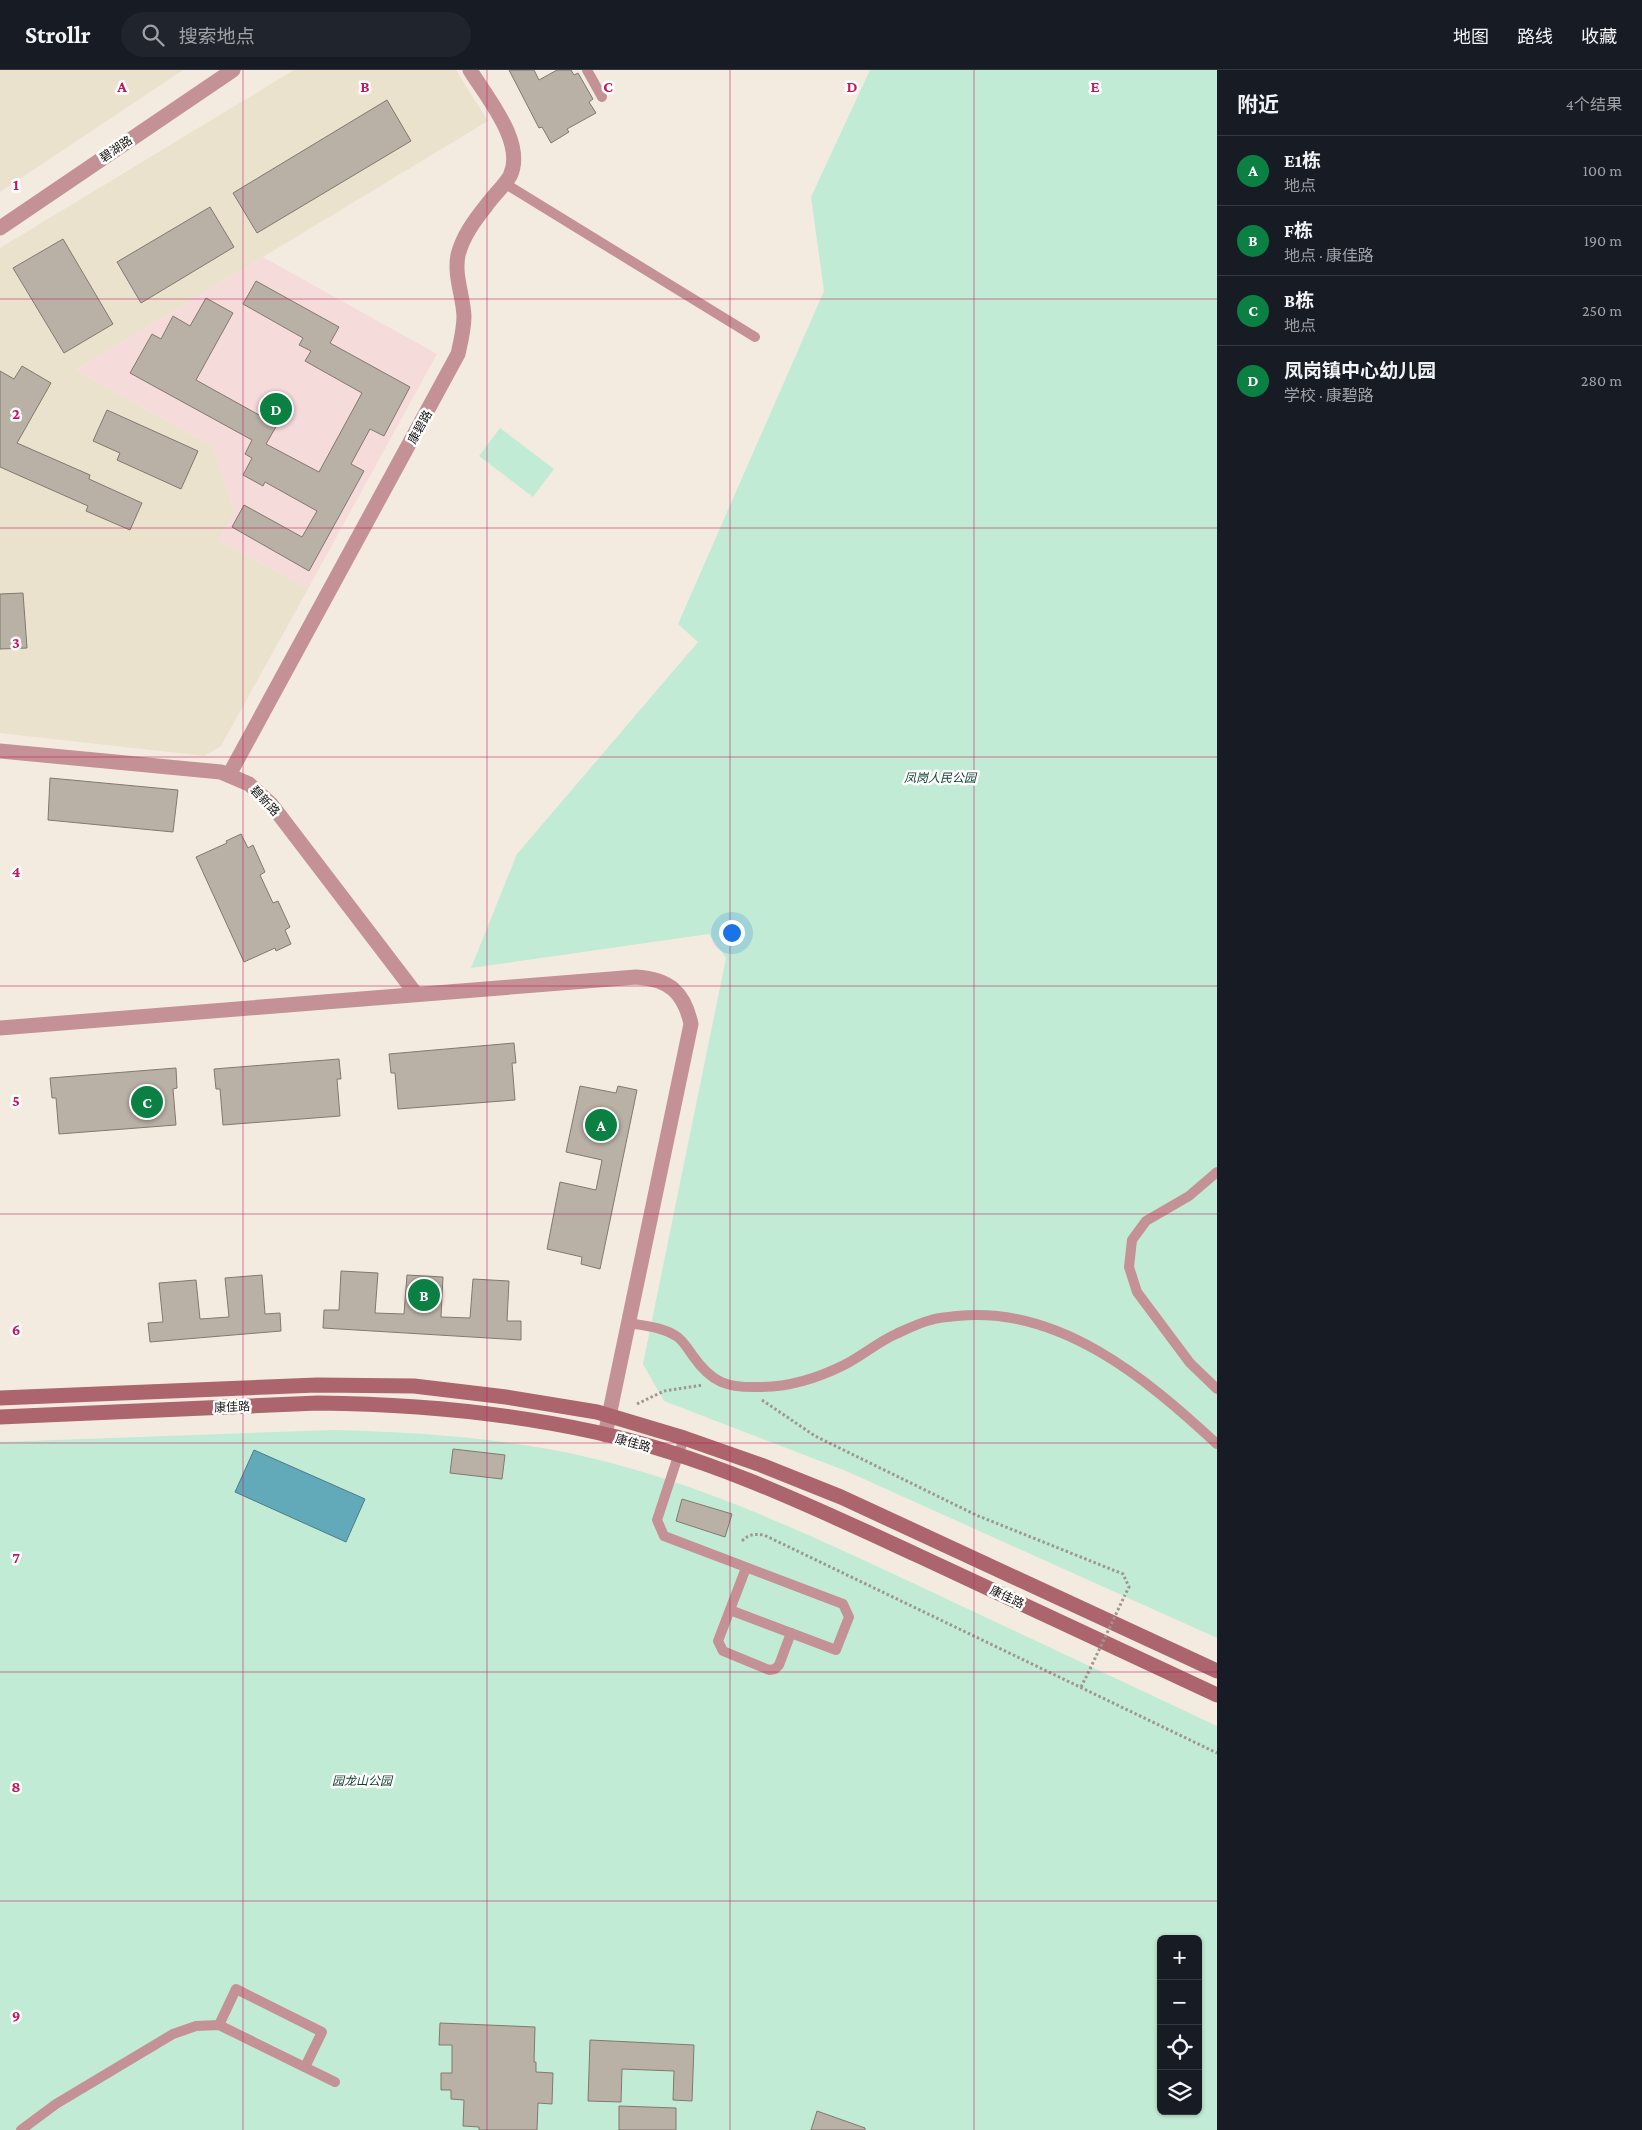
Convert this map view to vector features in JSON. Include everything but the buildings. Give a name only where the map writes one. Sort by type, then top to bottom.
[{"type":"street","name":"碧湖路","points":[[0,228],[233,70]]},
{"type":"street","name":"康碧路","points":[[229,775],[450,371],[463,335],[464,316],[457,277],[458,257],[464,237],[474,220],[504,184],[514,164],[514,149],[510,135],[470,70]]},
{"type":"street","name":"碧新路","points":[[0,751],[229,775],[249,784],[261,793],[416,994]]},
{"type":"street","points":[[0,1028],[636,977],[667,984],[679,994],[688,1008],[691,1024],[606,1435]]},
{"type":"street","name":"康佳路","points":[[0,1398],[108,1392],[368,1384],[460,1390],[609,1416],[684,1438],[794,1477],[1217,1671]]},
{"type":"street","name":"康佳路","points":[[0,1418],[318,1403],[368,1404],[503,1416],[606,1435],[678,1456],[754,1483],[832,1516],[1217,1695]]},
{"type":"lane","points":[[586,70],[602,97]]},
{"type":"lane","points":[[504,184],[755,337]]},
{"type":"lane","points":[[1217,1172],[1189,1196],[1146,1221],[1132,1240],[1129,1267],[1137,1292],[1190,1363],[1217,1389]]},
{"type":"lane","points":[[629,1323],[655,1327],[677,1336],[702,1369],[713,1379],[726,1384],[743,1386],[785,1385],[813,1377],[844,1365],[893,1335],[932,1319],[970,1315],[1008,1316],[1059,1332],[1093,1348],[1168,1399],[1217,1444]]},
{"type":"lane","points":[[684,1438],[657,1520],[660,1531],[669,1539],[843,1604],[848,1610],[850,1617],[836,1650],[730,1610]]},
{"type":"lane","points":[[746,1568],[718,1641],[719,1647],[723,1652],[769,1670],[779,1665],[791,1633]]},
{"type":"lane","points":[[219,2025],[236,1989],[322,2032],[304,2067]]},
{"type":"lane","points":[[21,2130],[56,2104],[173,2034],[196,2026],[219,2025],[335,2082]]},
{"type":"path","points":[[637,1404],[664,1391],[703,1385],[713,1379]]},
{"type":"path","points":[[743,1386],[816,1436],[976,1514],[1123,1574],[1128,1587],[1081,1687]]},
{"type":"path","points":[[742,1542],[747,1536],[754,1534],[764,1535],[1217,1753]]},
{"type":"shaded area","points":[[0,70],[183,70],[0,192]]},
{"type":"shaded area","points":[[294,70],[456,70],[488,121],[76,370],[214,447],[234,513],[219,540],[308,589],[221,746],[204,756],[0,733],[0,248]]},
{"type":"shaded area","points":[[263,257],[437,354],[308,589],[219,540],[234,513],[214,447],[76,370]]},
{"type":"green space","name":"凤岗人民公园","points":[[870,70],[1217,70],[1217,1638],[846,1471],[664,1401],[643,1364],[726,958],[709,934],[471,968],[517,854],[698,642],[678,624],[824,291],[811,197]]},
{"type":"green space","points":[[500,428],[554,469],[533,497],[479,456]]},
{"type":"green space","name":"园龙山公园","points":[[332,1430],[462,1437],[527,1445],[591,1458],[675,1482],[798,1530],[1217,1726],[1217,2130],[0,2130],[0,1442]]},
{"type":"water","points":[[254,1450],[365,1499],[346,1542],[235,1492]]},
{"type":"place","name":"凤岗镇中心幼儿园","points":[[276,409]]},
{"type":"place","name":"B栋","points":[[147,1102]]},
{"type":"place","name":"E1栋","points":[[601,1125]]},
{"type":"place","name":"F栋","points":[[424,1295]]}]
